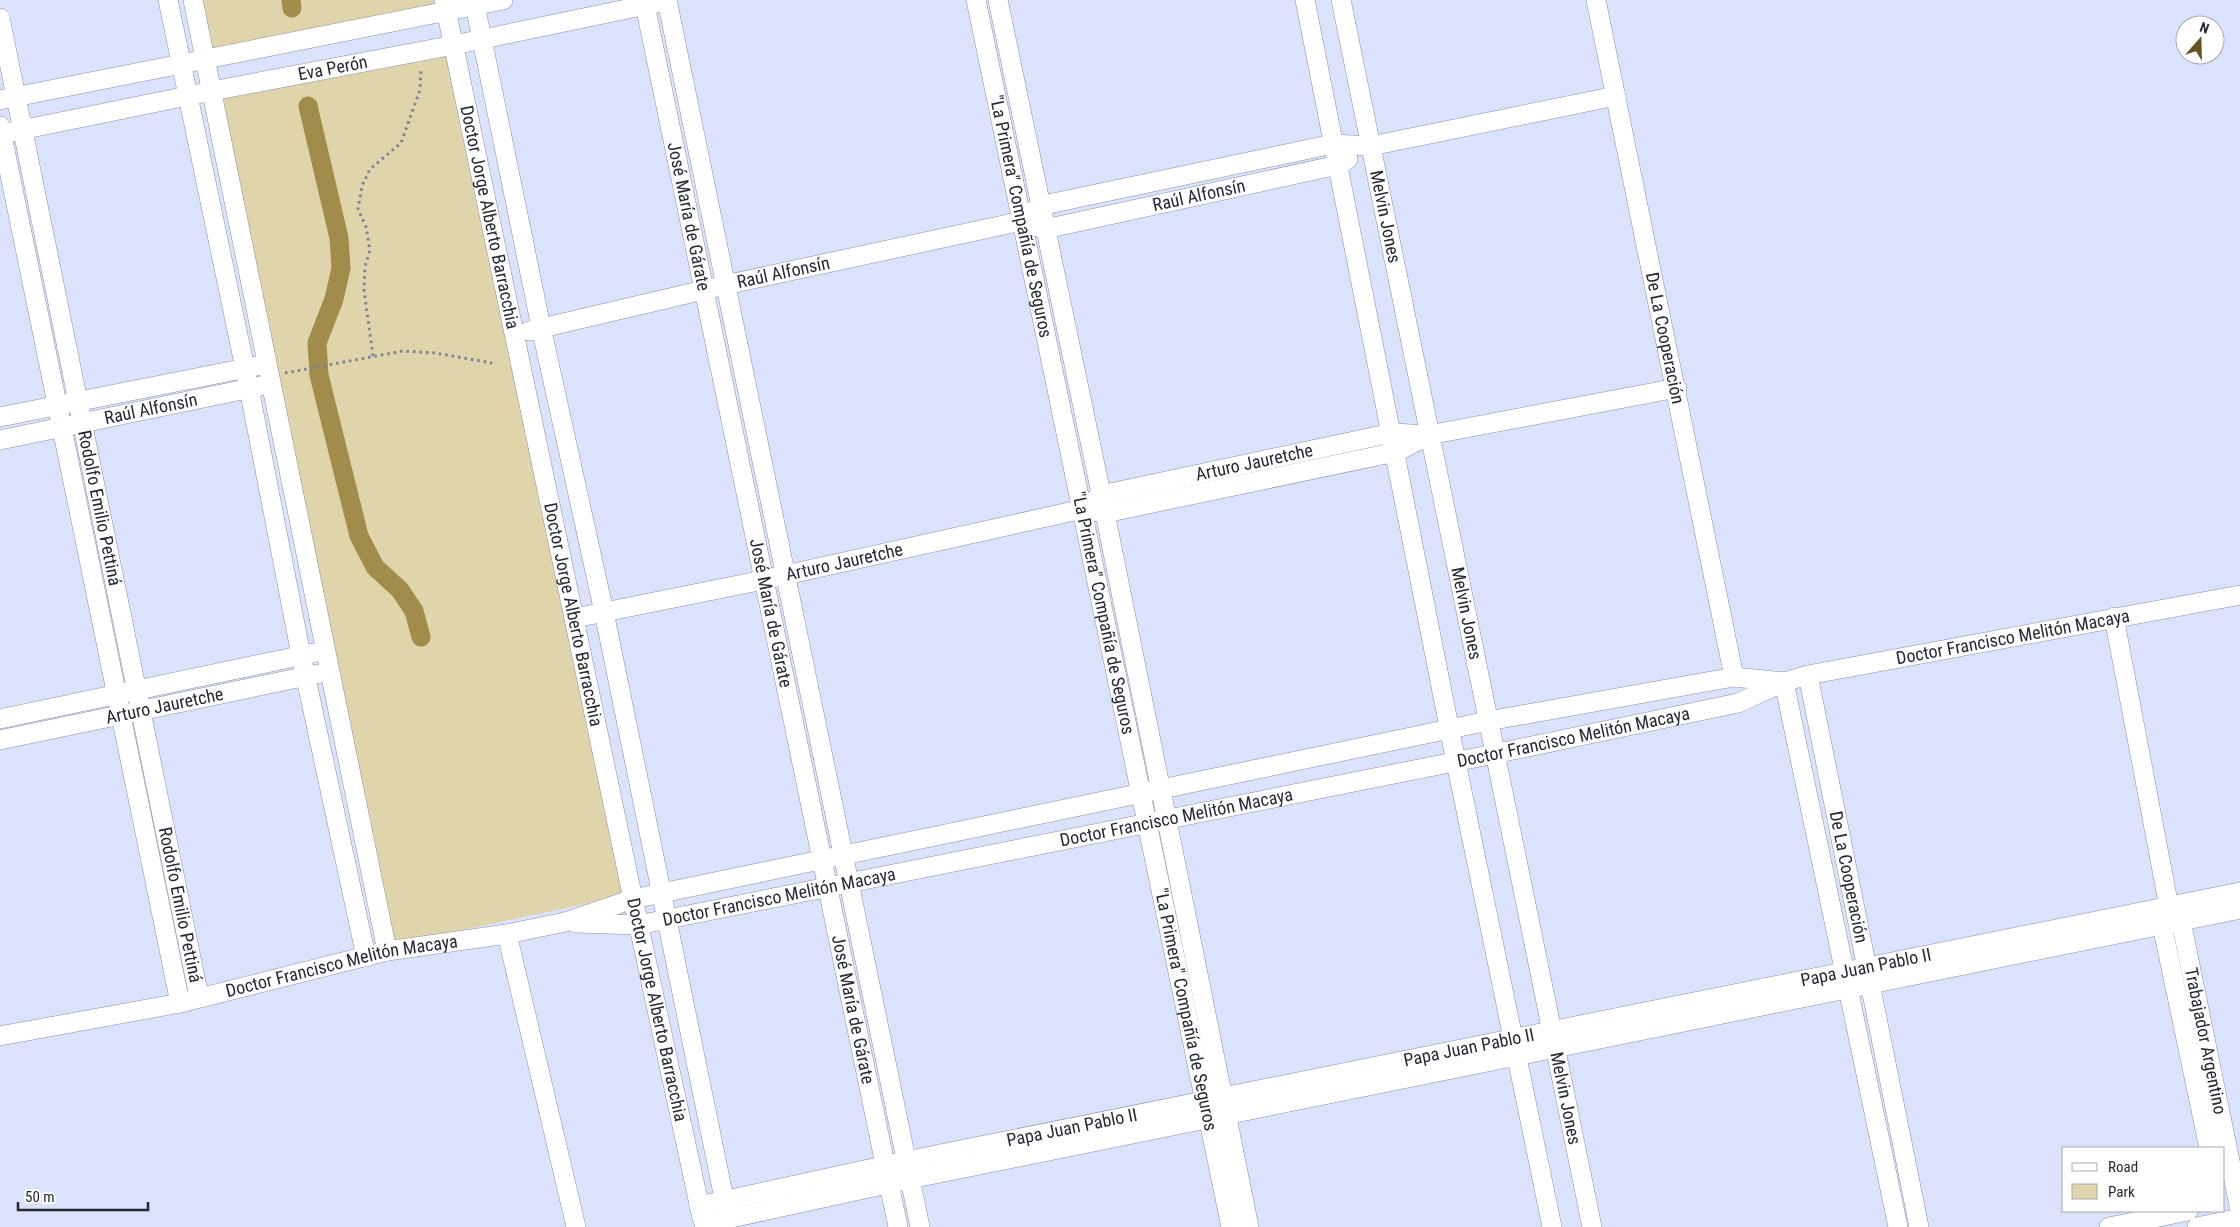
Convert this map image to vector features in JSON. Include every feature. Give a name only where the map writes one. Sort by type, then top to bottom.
[{"type":"street","points":[[168,0],[249,388],[305,676],[366,957]]},
{"type":"street","points":[[193,0],[324,650],[387,951]]},
{"type":"street","name":"Eva Perón","points":[[8,98],[181,64],[445,6],[503,0]]},
{"type":"street","name":"Eva Perón","points":[[0,131],[23,130],[212,91],[454,45],[663,0]]},
{"type":"street","name":"José María de Gárate","points":[[667,0],[920,1227]]},
{"type":"street","name":"\"La Primera\" Compañía de Seguros","points":[[976,0],[1148,823],[1217,1108],[1249,1227]]},
{"type":"street","name":"\"La Primera\" Compañía de Seguros","points":[[998,0],[1167,819],[1217,1108],[1231,1227]]},
{"type":"street","name":"Melvin Jones","points":[[1305,0],[1396,452],[1449,728],[1552,1227]]},
{"type":"street","name":"Melvin Jones","points":[[1341,0],[1592,1227]]},
{"type":"street","name":"De La Cooperación","points":[[1596,0],[1734,676]]},
{"type":"street","name":"Doctor Jorge Alberto Barracchia","points":[[474,3],[483,39],[541,328],[604,612],[728,1216]]},
{"type":"street","name":"José María de Gárate","points":[[644,3],[898,1227]]},
{"type":"street","name":"Doctor Jorge Alberto Barracchia","points":[[445,6],[516,335],[638,925],[702,1219]]},
{"type":"street","name":"Rodolfo Emilio Pettiná","points":[[0,18],[8,98],[23,130],[200,997]]},
{"type":"street","name":"Raúl Alfonsín","points":[[516,335],[725,285],[1022,221],[1040,206],[1333,144],[1371,146],[1616,96]]},
{"type":"street","name":"Rodolfo Emilio Pettiná","points":[[0,131],[180,1003]]},
{"type":"street","name":"Raúl Alfonsín","points":[[1045,229],[1338,165],[1371,146]]},
{"type":"street","points":[[1022,221],[1045,229]]},
{"type":"street","name":"Raúl Alfonsín","points":[[0,417],[267,363]]},
{"type":"street","name":"Raúl Alfonsín","points":[[0,440],[271,385]]},
{"type":"street","name":"Arturo Jauretche","points":[[575,618],[763,580],[1083,509],[1392,433],[1429,435],[1676,388]]},
{"type":"street","name":"Arturo Jauretche","points":[[1103,504],[1396,452],[1429,435]]},
{"type":"street","name":"Doctor Francisco Melitón Macaya","points":[[565,922],[638,925],[1456,762],[1738,703],[1784,682],[1808,675],[2240,595]]},
{"type":"street","name":"Trabajador Argentino","points":[[2114,617],[2175,914],[2220,1147]]},
{"type":"street","name":"Arturo Jauretche","points":[[0,719],[324,650]]},
{"type":"street","name":"Arturo Jauretche","points":[[0,740],[329,672]]},
{"type":"street","name":"De La Cooperación","points":[[1808,675],[1919,1227]]},
{"type":"street","name":"Doctor Francisco Melitón Macaya","points":[[0,1036],[180,1003],[387,951],[508,934],[565,922],[633,899],[662,892],[1488,720],[1734,676],[1784,682]]},
{"type":"street","name":"De La Cooperación","points":[[1784,682],[1898,1227]]},
{"type":"street","name":"Papa Juan Pablo II","points":[[1867,976],[2162,925],[2175,914],[2240,892]]},
{"type":"street","name":"Papa Juan Pablo II","points":[[702,1219],[728,1216],[908,1170],[1847,980],[2175,914],[2240,909]]},
{"type":"street","name":"Trabajador Argentino","points":[[2162,925],[2209,1147]]},
{"type":"street","points":[[508,934],[576,1227]]},
{"type":"street","name":"Trabajador Argentino","points":[[2225,1175],[2232,1211]]},
{"type":"street","points":[[2197,1227],[2232,1211]]},
{"type":"street","points":[[2109,1227],[2183,1212]]},
{"type":"path","points":[[373,356],[364,290],[365,267],[370,250],[366,227],[358,209],[362,186],[370,169],[401,143],[420,90],[422,73],[417,52]]},
{"type":"path","points":[[299,371],[373,356],[411,351],[435,353],[492,363]]},
{"type":"green space","points":[[198,0],[439,0],[441,8],[209,52]]},
{"type":"green space","points":[[450,51],[627,895],[391,945],[218,95]]},
{"type":"waterway","points":[[291,0],[292,8]]},
{"type":"waterway","points":[[308,106],[339,238],[341,268],[334,299],[317,343],[319,375],[359,536],[375,567],[400,590],[414,611],[421,637]]}]
